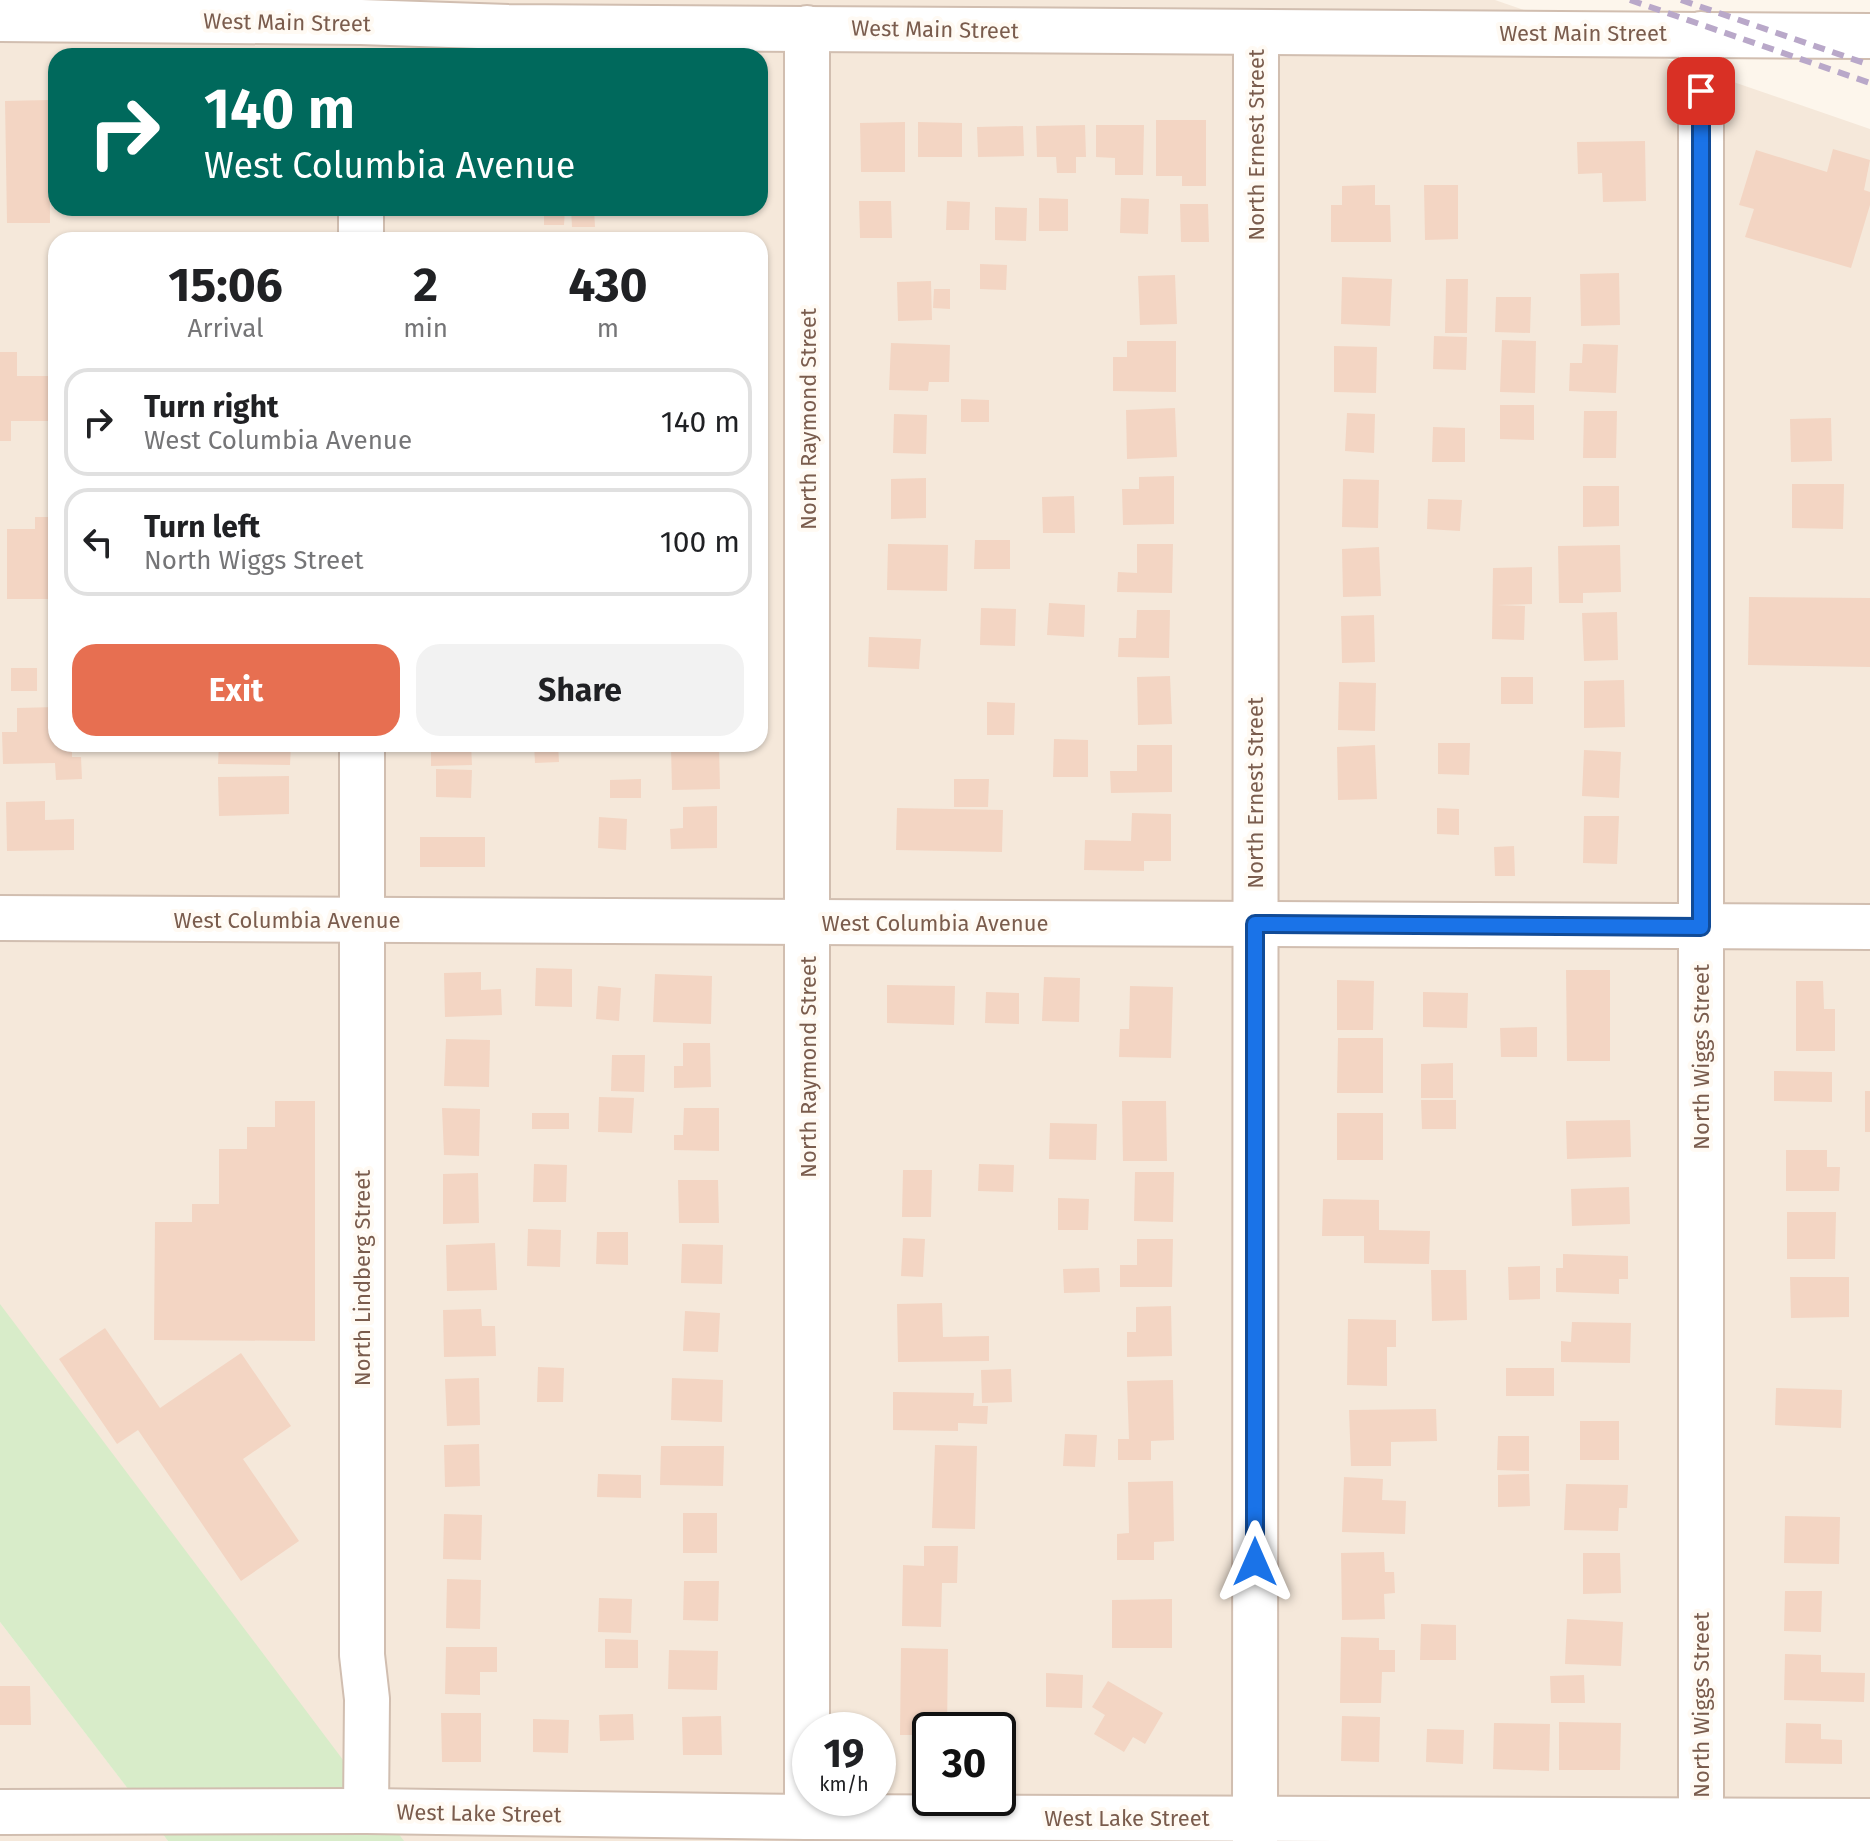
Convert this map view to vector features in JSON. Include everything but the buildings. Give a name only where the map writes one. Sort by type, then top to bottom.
[{"type":"street","name":"West Main Street","points":[[0,19],[361,39],[508,27],[1870,36]]},
{"type":"street","name":"North Raymond Street","points":[[807,28],[807,1817]]},
{"type":"street","name":"North Ernest Street","points":[[1255,1829],[1256,32]]},
{"type":"street","name":"North Wiggs Street","points":[[1701,34],[1701,1830]]},
{"type":"street","name":"North Lindberg Street","points":[[362,752],[362,1655],[367,1699],[366,1811]]},
{"type":"street","name":"West Columbia Avenue","points":[[0,918],[1870,927]]},
{"type":"street","name":"West Lake Street","points":[[0,1812],[366,1811],[807,1817],[1255,1829],[1701,1830],[1870,1821]]},
{"type":"shaded area","points":[[0,0],[1495,0],[1870,129],[1870,1841],[390,1841],[0,1328]]},
{"type":"shaded area","points":[[0,1622],[146,1812],[168,1841],[0,1841]]},
{"type":"green space","points":[[0,1304],[404,1841],[168,1841],[0,1622]]},
{"type":"railway","points":[[1630,0],[1870,83]]},
{"type":"railway","points":[[1681,0],[1870,65]]},
{"type":"route","points":[[1255,1562],[1255,924],[1701,927],[1701,91]]}]
